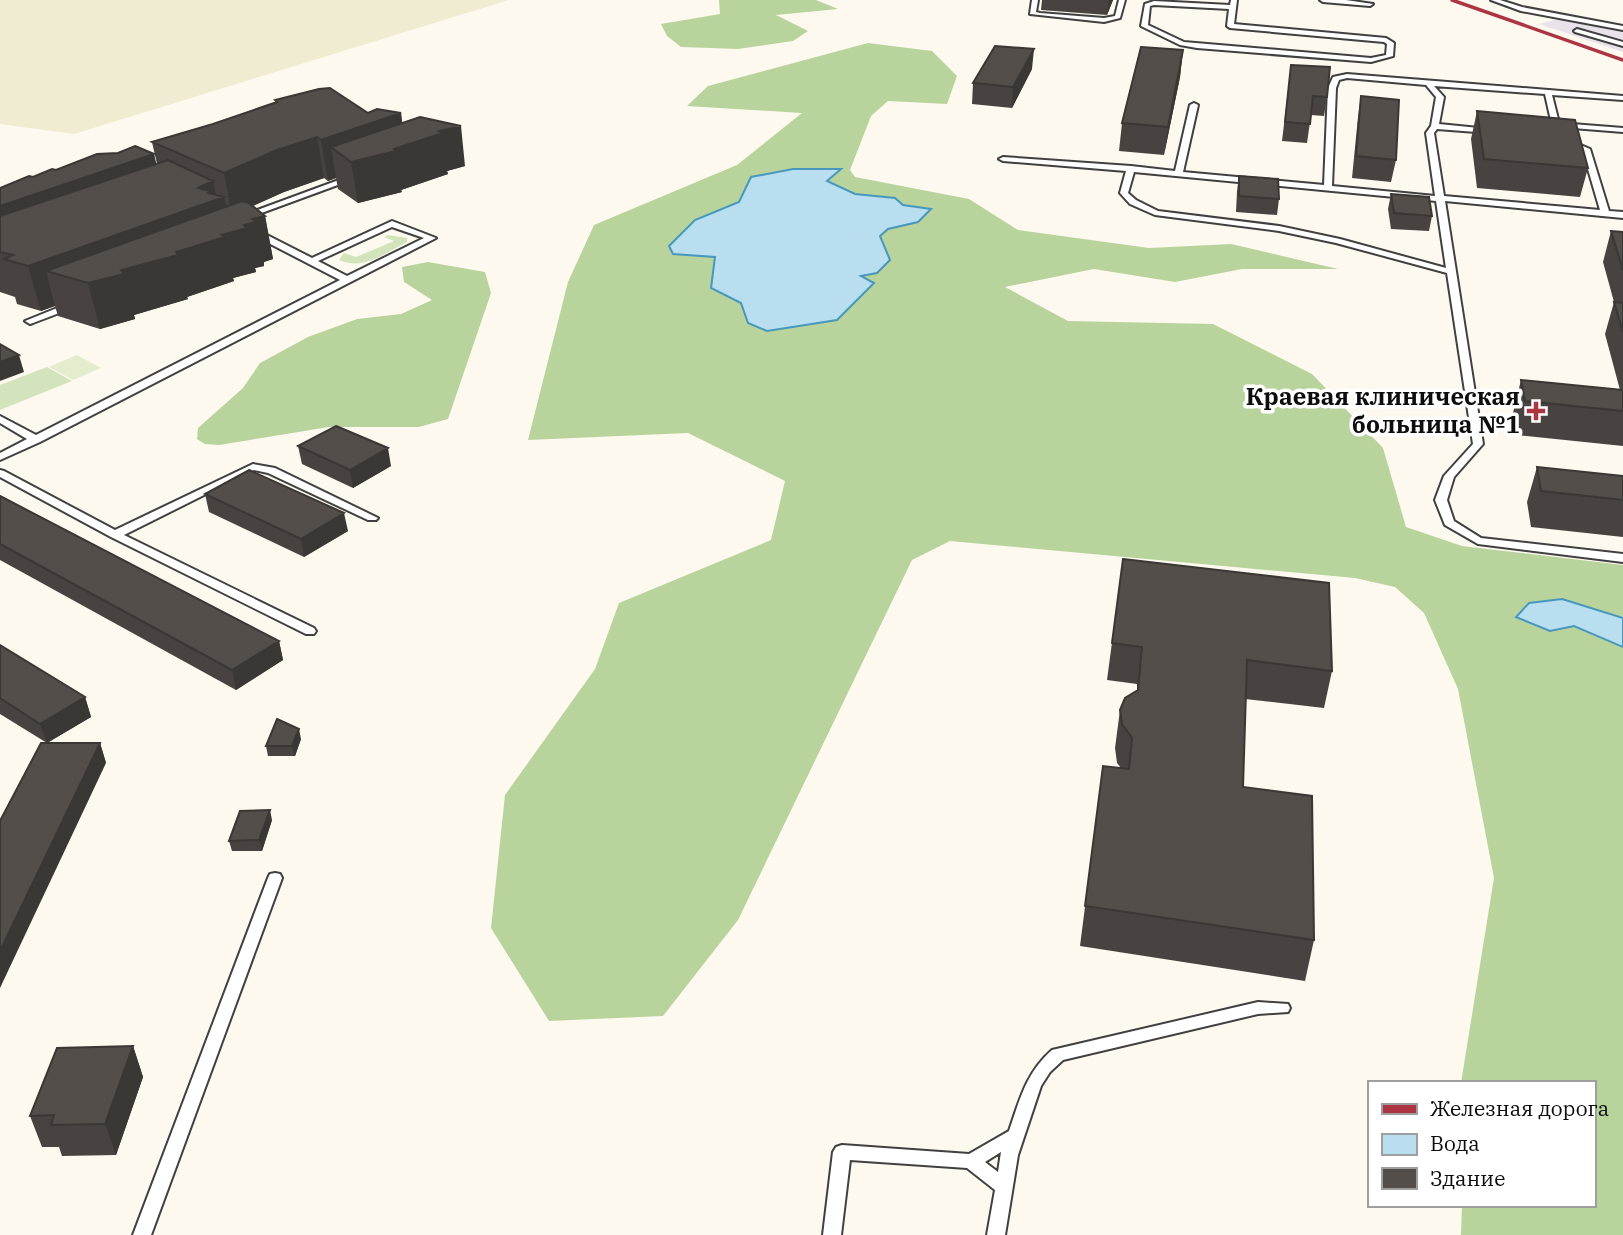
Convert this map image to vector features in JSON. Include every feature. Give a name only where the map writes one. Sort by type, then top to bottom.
[{"type":"lane","points":[[1035,0],[1032,13],[1104,20],[1118,17],[1122,0]]},
{"type":"lane","points":[[1323,0],[1370,4]]},
{"type":"lane","points":[[1494,0],[1521,9],[1623,28]]},
{"type":"lane","points":[[1154,3],[1234,4],[1230,26],[1386,40],[1391,43],[1389,56],[1371,60],[1197,46],[1182,44],[1144,26],[1147,5],[1154,3]]},
{"type":"lane","points":[[1577,31],[1623,44]]},
{"type":"lane","points":[[1328,188],[1332,88],[1336,79],[1347,76],[1623,98]]},
{"type":"lane","points":[[1428,83],[1440,97],[1435,126],[1430,133],[1478,444],[1449,476],[1441,500],[1449,523],[1478,541],[1623,558]]},
{"type":"lane","points":[[1548,93],[1558,138]]},
{"type":"lane","points":[[1179,172],[1194,105]]},
{"type":"lane","points":[[1555,125],[1623,130]]},
{"type":"lane","points":[[1435,126],[1504,132]]},
{"type":"lane","points":[[1545,136],[1558,138],[1587,150],[1605,213]]},
{"type":"lane","points":[[1003,159],[1179,172],[1441,200],[1623,215]]},
{"type":"lane","points":[[1131,168],[1124,193],[1130,201],[1148,210],[1168,215],[1258,223],[1452,272]]},
{"type":"lane","points":[[346,279],[244,229],[360,175]]},
{"type":"lane","points":[[0,457],[346,279],[432,238],[392,225],[312,261]]},
{"type":"lane","points":[[30,321],[81,302]]},
{"type":"lane","points":[[0,419],[36,440]]},
{"type":"lane","points":[[115,535],[253,467],[271,470],[372,518]]},
{"type":"lane","points":[[0,473],[115,535],[310,632]]},
{"type":"lane","points":[[142,1235],[275,878]]},
{"type":"lane","points":[[996,1235],[1015,1136],[1033,1085],[1044,1067],[1058,1055],[1247,1011],[1282,1008]]},
{"type":"lane","points":[[971,1161],[1015,1136]]},
{"type":"lane","points":[[832,1235],[842,1152],[971,1161],[1004,1186]]},
{"type":"shaded area","points":[[0,0],[509,0],[74,134],[0,124]]},
{"type":"shaded area","points":[[1558,19],[1623,31],[1623,52],[1539,24]]},
{"type":"green space","points":[[719,0],[816,0],[838,9],[776,15],[808,31],[793,41],[738,49],[681,47],[667,36],[661,24],[720,14]]},
{"type":"green space","points":[[868,43],[932,51],[957,76],[947,104],[888,101],[871,116],[850,170],[855,177],[969,199],[1018,230],[1149,248],[1231,244],[1338,269],[1242,269],[1175,282],[1094,269],[1005,287],[1068,321],[1213,324],[1312,374],[1383,448],[1406,527],[1462,546],[1623,565],[1623,1235],[1461,1235],[1462,1207],[1595,1207],[1595,1081],[1461,1081],[1494,878],[1458,689],[1424,613],[1395,587],[1355,578],[950,541],[912,560],[738,920],[663,1016],[549,1021],[491,928],[505,795],[595,669],[619,603],[771,540],[785,481],[688,433],[528,440],[568,282],[594,225],[737,165],[802,113],[687,106],[708,86]],"holes":[[[840,170],[827,180],[855,195],[895,198],[903,205],[930,209],[918,222],[888,229],[880,237],[859,276],[874,283],[741,303],[712,288],[715,257],[695,220],[739,202]]]},
{"type":"green space","points":[[388,235],[407,238],[407,242],[365,262],[348,263],[339,260],[344,253],[356,257],[394,241],[384,237]]},
{"type":"green space","points":[[428,262],[485,272],[491,293],[448,419],[419,427],[329,427],[219,445],[205,444],[197,439],[198,428],[243,388],[260,363],[308,337],[357,319],[401,314],[432,300],[404,282],[402,267]]},
{"type":"green space","points":[[77,355],[101,368],[73,380],[49,367]]},
{"type":"green space","points":[[47,367],[72,381],[0,410],[0,385]]},
{"type":"water","points":[[793,169],[841,169],[827,181],[855,194],[895,198],[903,205],[931,209],[918,222],[888,229],[880,236],[890,260],[877,273],[861,276],[874,283],[837,320],[767,331],[748,323],[741,303],[711,288],[715,257],[673,254],[669,246],[695,220],[739,202],[751,177]]},
{"type":"water","points":[[1562,599],[1623,618],[1623,647],[1574,626],[1550,631],[1516,617],[1529,603]]},
{"type":"building","points":[[995,46],[1034,49],[1013,87],[973,83]]},
{"type":"building","points":[[1141,47],[1183,50],[1168,127],[1122,123]]},
{"type":"building","points":[[1291,65],[1330,67],[1327,97],[1313,96],[1310,124],[1285,122]]},
{"type":"building","points":[[330,88],[368,113],[377,109],[401,113],[321,140],[317,137],[277,150],[224,173],[152,142],[277,102],[275,100]]},
{"type":"building","points":[[1361,96],[1399,100],[1396,160],[1356,156]]},
{"type":"building","points":[[1477,111],[1575,120],[1588,168],[1484,159]]},
{"type":"building","points":[[420,117],[461,126],[439,131],[443,133],[394,149],[396,151],[351,162],[331,147]]},
{"type":"building","points":[[135,146],[154,154],[0,206],[0,188],[97,154],[118,153]]},
{"type":"building","points":[[168,160],[213,181],[198,188],[224,197],[28,266],[4,259],[13,255],[0,252],[0,216]]},
{"type":"building","points":[[1239,176],[1278,179],[1279,199],[1239,196]]},
{"type":"building","points":[[1391,194],[1429,197],[1432,216],[1394,213]]},
{"type":"building","points":[[242,201],[249,203],[265,216],[252,219],[256,222],[244,225],[247,228],[222,235],[225,237],[176,252],[178,255],[121,270],[124,274],[88,283],[46,271]]},
{"type":"building","points":[[1611,231],[1623,232],[1623,270]]},
{"type":"building","points":[[1614,302],[1623,303],[1623,332]]},
{"type":"building","points":[[0,344],[19,355],[0,362]]},
{"type":"building","points":[[1521,380],[1623,390],[1623,411],[1525,401]]},
{"type":"building","points":[[336,426],[388,448],[350,470],[298,446]]},
{"type":"building","points":[[1537,467],[1623,476],[1623,500],[1541,491]]},
{"type":"building","points":[[249,470],[344,513],[301,539],[205,494]]},
{"type":"building","points":[[0,496],[279,641],[232,670],[0,544]]},
{"type":"building","points":[[1123,559],[1329,583],[1332,671],[1247,660],[1243,787],[1312,796],[1314,940],[1085,906],[1103,766],[1129,769],[1132,738],[1122,724],[1120,710],[1125,698],[1138,690],[1142,647],[1112,643]]},
{"type":"building","points":[[0,645],[85,697],[40,724],[0,698]]},
{"type":"building","points":[[277,719],[299,729],[292,746],[266,746]]},
{"type":"building","points":[[41,743],[100,743],[0,951],[0,821]]},
{"type":"building","points":[[270,810],[259,840],[229,841],[240,811]]},
{"type":"building","points":[[133,1046],[105,1124],[51,1125],[54,1115],[30,1116],[57,1048]]},
{"type":"railway","points":[[1452,0],[1623,60]]},
{"type":"place","name":"Краевая клиническая больница №1","points":[[1536,411]]}]
